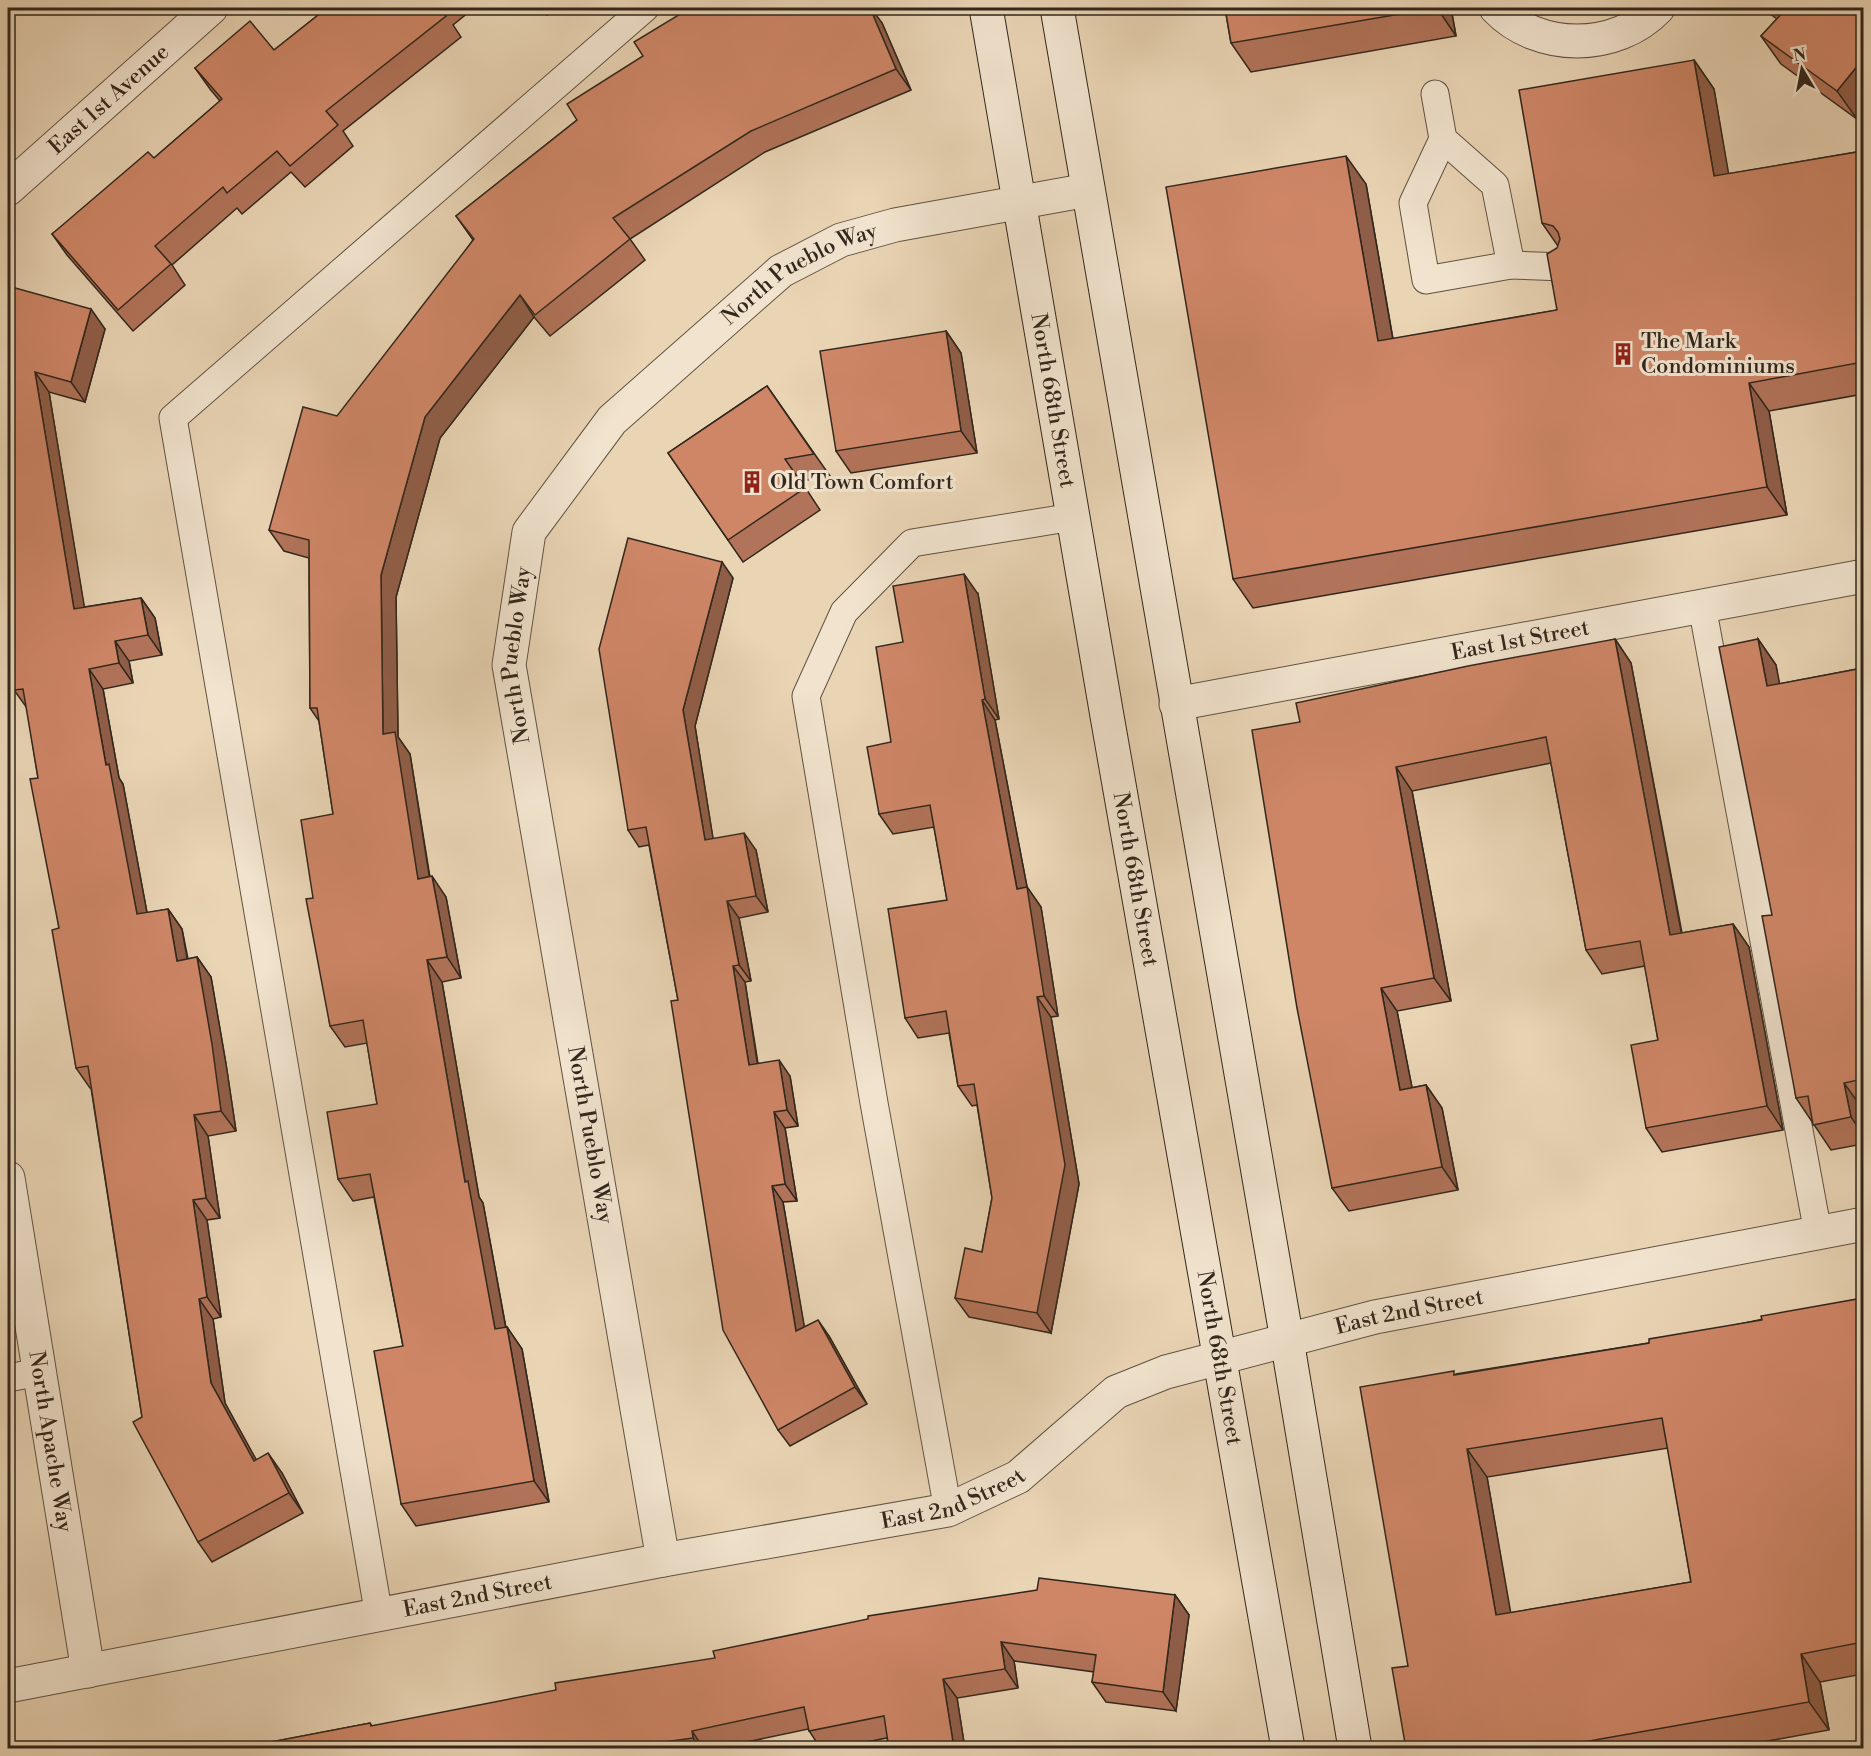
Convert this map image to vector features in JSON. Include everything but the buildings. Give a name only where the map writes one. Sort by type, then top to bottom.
[{"type":"street","name":"East 1st Avenue","points":[[8,189],[211,8]]},
{"type":"street","name":"North 68th Street","points":[[986,8],[1288,1749]]},
{"type":"street","points":[[1057,8],[1287,1340],[1355,1749]]},
{"type":"street","points":[[1496,8],[1505,17],[1538,35],[1576,42],[1614,36],[1648,18],[1658,8]]},
{"type":"street","name":"North Pueblo Way","points":[[663,1560],[509,665],[529,532],[612,420],[781,271],[841,240],[895,225],[1088,190]]},
{"type":"street","name":"East 1st Street","points":[[1176,704],[1863,576]]},
{"type":"street","name":"North Apache Way","points":[[8,1178],[88,1671]]},
{"type":"street","name":"East 2nd Street","points":[[8,1686],[663,1560],[948,1510],[1018,1477],[1116,1392],[1166,1372],[1375,1317],[1863,1224]]},
{"type":"lane","points":[[379,1616],[172,418],[645,8]]},
{"type":"lane","points":[[1435,94],[1443,139],[1413,202],[1426,280],[1511,265],[1564,267]]},
{"type":"lane","points":[[1443,139],[1496,185],[1511,265]]},
{"type":"lane","points":[[948,1510],[874,1103],[806,696],[844,612],[912,543],[1073,517]]},
{"type":"lane","points":[[1702,606],[1818,1233]]},
{"type":"lane","points":[[8,1378],[39,1372]]},
{"type":"place","name":"The Mark Condominiums","points":[[1623,354]]},
{"type":"place","name":"Old Town Comfort","points":[[752,482]]}]
